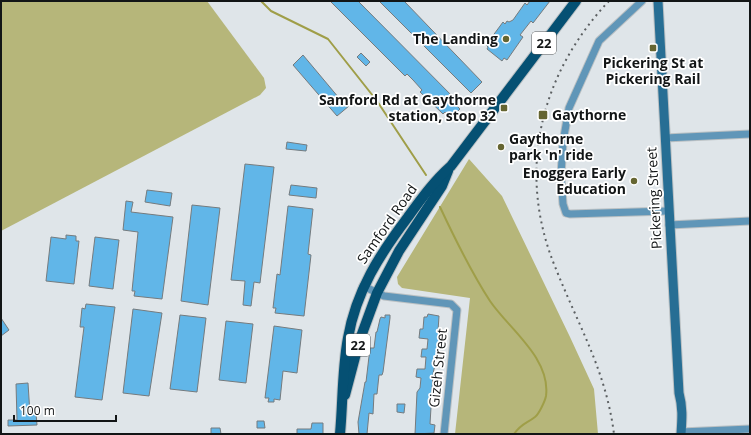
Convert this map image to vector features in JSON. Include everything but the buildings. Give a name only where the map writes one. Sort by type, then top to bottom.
[{"type":"main road","name":"Samford Road","points":[[340,434],[344,398],[342,382],[348,338],[355,308],[363,286],[376,262],[435,180],[451,166],[576,1]]},
{"type":"main road","name":"Pickering Street","points":[[658,1],[664,138],[679,393],[676,406],[681,433]]},
{"type":"main road","name":"Samford Road","points":[[344,398],[350,382],[362,334],[377,293],[399,251],[442,186],[451,166]]},
{"type":"street","points":[[642,1],[599,41],[570,108],[564,142],[561,176],[563,204],[566,213],[570,214],[668,211]]},
{"type":"street","points":[[664,138],[750,134]]},
{"type":"street","points":[[669,225],[750,221]]},
{"type":"street","points":[[363,286],[377,293]]},
{"type":"street","name":"Gizeh Street","points":[[377,293],[387,296],[454,305],[457,315],[444,434]]},
{"type":"street","points":[[681,433],[750,428]]},
{"type":"green space","points":[[1,1],[207,1],[264,78],[266,88],[260,95],[1,231]]},
{"type":"green space","points":[[469,159],[502,196],[570,337],[594,389],[598,434],[455,434],[470,298],[402,288],[398,284],[397,277]]},
{"type":"waterway","points":[[261,1],[271,11],[328,39],[377,101],[426,175]]},
{"type":"waterway","points":[[440,207],[476,279],[490,301],[527,344],[542,369],[546,382],[546,396],[543,404],[537,415],[514,434]]},
{"type":"railway","points":[[609,1],[585,30],[566,61],[551,93],[541,127],[537,162],[538,197],[544,233],[556,269],[598,369],[605,390],[614,434]]},
{"type":"place","name":"The Landing","points":[[506,39]]},
{"type":"place","name":"Pickering St at Pickering Rail","points":[[653,48]]},
{"type":"place","name":"Samford Rd at Gaythorne station, stop 32","points":[[504,108]]},
{"type":"place","name":"Gaythorne","points":[[543,115]]},
{"type":"place","name":"Gaythorne park 'n' ride","points":[[501,147]]},
{"type":"place","name":"Enoggera Early Education","points":[[634,181]]}]
